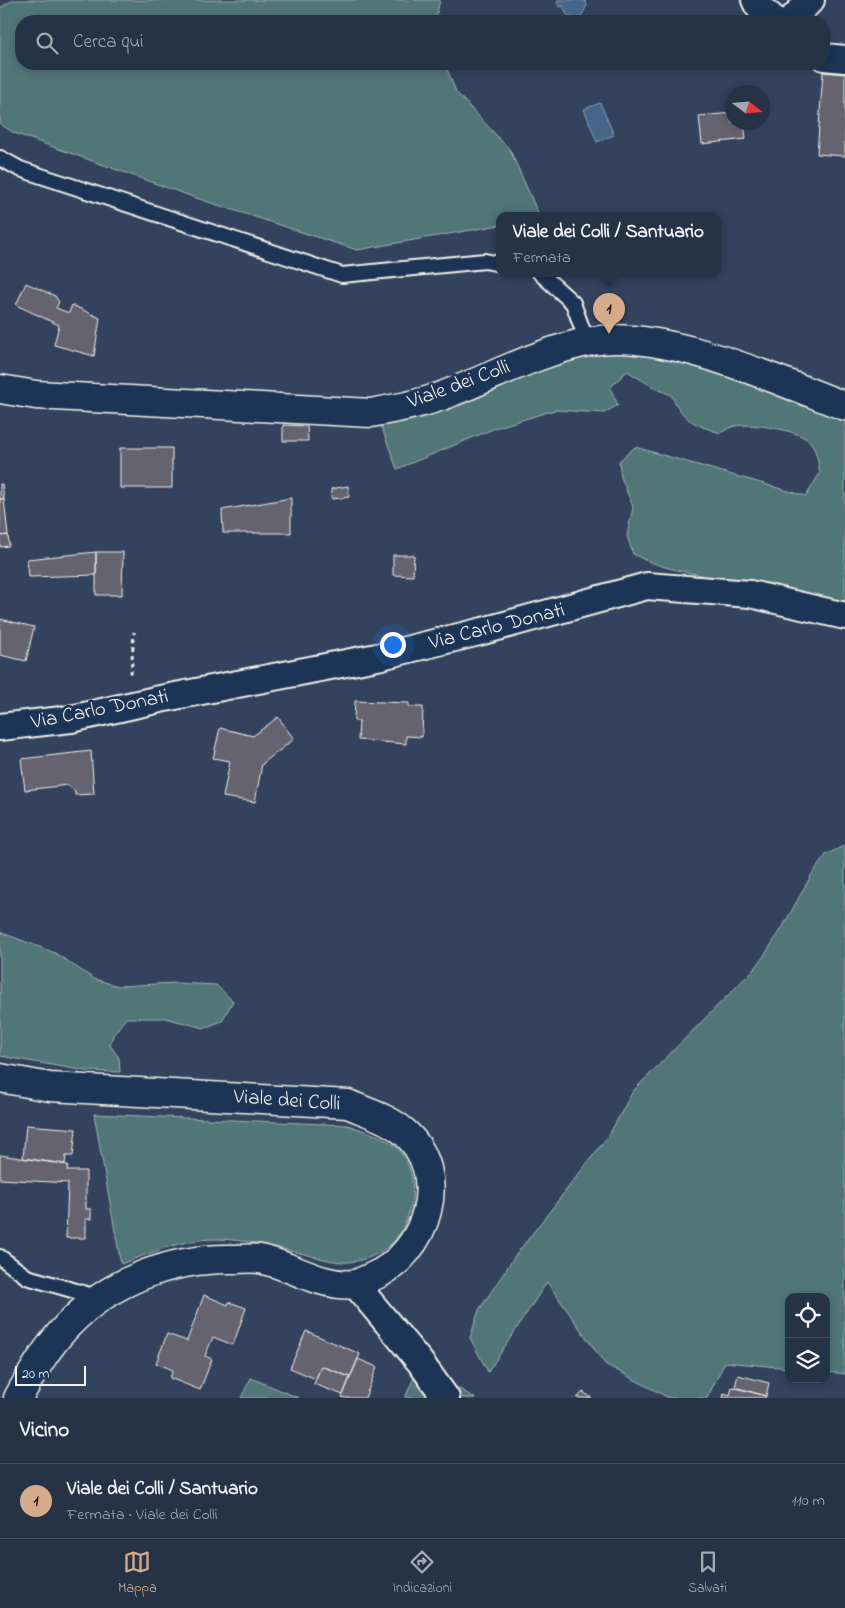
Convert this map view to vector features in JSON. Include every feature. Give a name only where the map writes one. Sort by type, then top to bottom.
[{"type":"street","points":[[755,0],[758,6],[769,15]]},
{"type":"street","points":[[796,15],[812,0]]},
{"type":"street","points":[[830,58],[845,59]]},
{"type":"street","name":"Viale dei Colli","points":[[0,389],[55,396],[371,413],[411,405],[451,393],[519,363],[587,342],[626,338],[668,345],[723,361],[845,406]]},
{"type":"street","name":"Via Carlo Donati","points":[[0,727],[71,719],[160,699],[377,657],[493,629],[647,586],[750,594],[845,616]]},
{"type":"street","name":"Viale dei Colli","points":[[0,1078],[50,1088],[348,1104],[378,1117],[403,1131],[416,1147],[429,1172],[429,1200],[424,1222],[411,1248],[388,1270],[355,1284],[324,1281],[259,1259],[207,1258],[166,1265],[115,1288],[67,1326],[36,1366],[18,1398]]},
{"type":"street","points":[[355,1284],[420,1362],[446,1398]]},
{"type":"lane","points":[[0,158],[20,169],[342,275],[484,260],[496,263]]},
{"type":"lane","points":[[545,277],[573,302],[587,342]]},
{"type":"lane","points":[[0,1257],[27,1277],[101,1298]]},
{"type":"path","points":[[132,674],[134,632]]},
{"type":"green space","points":[[13,0],[440,0],[436,15],[15,15],[15,70],[447,70],[456,92],[510,150],[538,212],[496,212],[496,226],[357,250],[196,198],[14,133],[0,124],[0,8]]},
{"type":"green space","points":[[610,347],[683,358],[796,404],[845,419],[845,612],[737,582],[665,567],[633,554],[627,536],[633,507],[621,477],[619,461],[635,447],[806,496],[820,473],[815,450],[805,438],[797,434],[763,426],[735,426],[720,433],[703,427],[690,420],[680,411],[671,395],[655,388],[627,371],[610,388],[618,405],[604,413],[555,410],[498,427],[397,469],[380,423],[582,351]]},
{"type":"green space","points":[[845,845],[845,1374],[830,1372],[830,1293],[785,1293],[785,1368],[725,1362],[707,1398],[669,1398],[605,1364],[547,1282],[488,1372],[470,1338],[479,1310],[515,1256],[609,1135],[633,1091],[757,966],[781,930],[812,874],[826,855]]},
{"type":"green space","points":[[0,932],[55,953],[94,979],[118,986],[176,983],[216,985],[233,1001],[222,1021],[204,1028],[165,1018],[126,1018],[113,1035],[110,1045],[119,1058],[120,1072],[86,1071],[0,1056]]},
{"type":"green space","points":[[94,1114],[347,1125],[375,1134],[391,1143],[403,1156],[408,1165],[413,1187],[408,1216],[401,1231],[390,1245],[375,1255],[358,1261],[334,1261],[262,1244],[215,1239],[179,1244],[121,1264]]},
{"type":"green space","points":[[419,1366],[475,1398],[405,1398]]},
{"type":"green space","points":[[251,1378],[299,1398],[241,1398]]},
{"type":"water","points":[[557,0],[585,0],[587,5],[582,15],[567,15],[563,6],[559,7]]},
{"type":"water","points":[[600,103],[614,135],[597,142],[584,109]]},
{"type":"building","points":[[823,72],[845,74],[845,156],[817,154]]},
{"type":"building","points":[[725,114],[725,130],[745,130],[746,139],[702,144],[699,116]]},
{"type":"building","points":[[26,283],[55,296],[59,302],[56,308],[69,313],[72,305],[100,318],[94,356],[54,345],[59,325],[16,305]]},
{"type":"building","points":[[283,425],[307,426],[308,441],[283,441]]},
{"type":"building","points":[[120,448],[172,448],[172,488],[120,488]]},
{"type":"building","points":[[0,484],[2,484],[4,499],[0,499]]},
{"type":"building","points":[[348,486],[349,497],[332,499],[331,489]]},
{"type":"building","points":[[291,498],[291,533],[223,533],[222,510]]},
{"type":"building","points":[[0,499],[4,499],[8,535],[0,536]]},
{"type":"building","points":[[8,535],[9,546],[0,547],[0,536]]},
{"type":"building","points":[[96,552],[96,575],[29,577],[27,559]]},
{"type":"building","points":[[96,552],[123,552],[122,595],[96,595]]},
{"type":"building","points":[[393,555],[414,555],[413,576],[393,575]]},
{"type":"building","points":[[0,619],[34,627],[26,661],[0,655]]},
{"type":"building","points":[[355,701],[409,703],[409,707],[423,707],[422,737],[406,736],[406,744],[358,740],[359,721],[354,721]]},
{"type":"building","points":[[278,717],[294,739],[262,764],[255,802],[223,797],[230,761],[213,758],[220,728],[253,736]]},
{"type":"building","points":[[91,751],[94,794],[75,795],[75,791],[68,785],[25,790],[21,759]]},
{"type":"building","points":[[26,1125],[76,1129],[73,1156],[66,1156],[65,1164],[23,1158]]},
{"type":"building","points":[[0,1155],[68,1165],[67,1171],[86,1171],[86,1209],[91,1209],[91,1219],[86,1219],[86,1238],[66,1238],[68,1183],[0,1179]]},
{"type":"building","points":[[204,1295],[228,1305],[229,1302],[246,1308],[233,1345],[213,1337],[205,1356],[212,1359],[200,1390],[170,1378],[173,1370],[156,1363],[167,1334],[187,1341]]},
{"type":"building","points":[[306,1331],[360,1354],[350,1377],[321,1366],[316,1379],[290,1368]]},
{"type":"building","points":[[358,1359],[377,1367],[365,1398],[342,1397]]},
{"type":"building","points":[[321,1366],[350,1377],[343,1395],[314,1384]]},
{"type":"building","points":[[738,1375],[769,1383],[766,1396],[735,1387]]},
{"type":"building","points":[[732,1387],[766,1396],[765,1398],[723,1398],[724,1393],[730,1395]]},
{"type":"building","points":[[583,1392],[592,1398],[577,1398]]},
{"type":"place","name":"Viale dei Colli / Santuario","points":[[609,334]]}]
